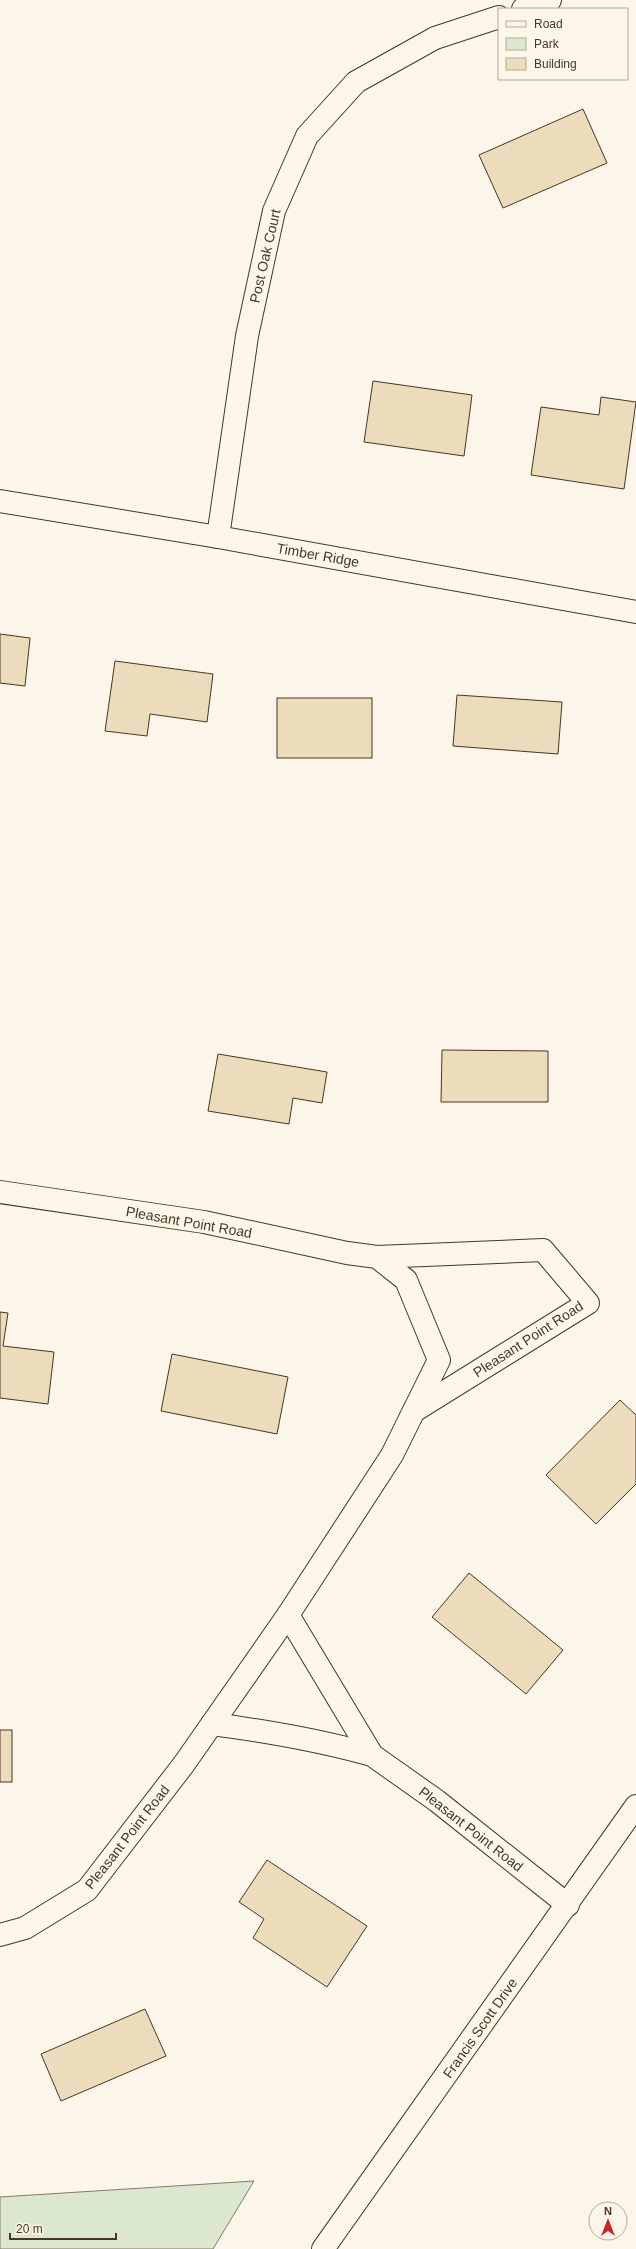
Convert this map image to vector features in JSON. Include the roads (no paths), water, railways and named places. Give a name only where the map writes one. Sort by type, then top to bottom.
[{"type":"street","points":[[526,8],[550,0]]},
{"type":"street","name":"Post Oak Court","points":[[218,537],[246,336],[274,211],[307,136],[356,82],[435,38],[498,17]]},
{"type":"street","name":"Timber Ridge","points":[[0,501],[218,537],[636,612]]},
{"type":"street","name":"Pleasant Point Road","points":[[0,1192],[204,1222],[347,1253],[377,1257],[543,1250],[588,1303],[414,1411]]},
{"type":"street","name":"Pleasant Point Road","points":[[0,1935],[24,1928],[87,1890],[184,1764],[288,1614],[392,1455],[439,1360],[406,1280],[377,1257]]},
{"type":"street","name":"Pleasant Point Road","points":[[288,1614],[372,1755]]},
{"type":"street","name":"Pleasant Point Road","points":[[212,1724],[266,1731],[329,1743],[372,1755],[437,1801],[568,1905]]},
{"type":"street","name":"Francis Scott Drive","points":[[323,2249],[568,1905],[636,1806]]}]
